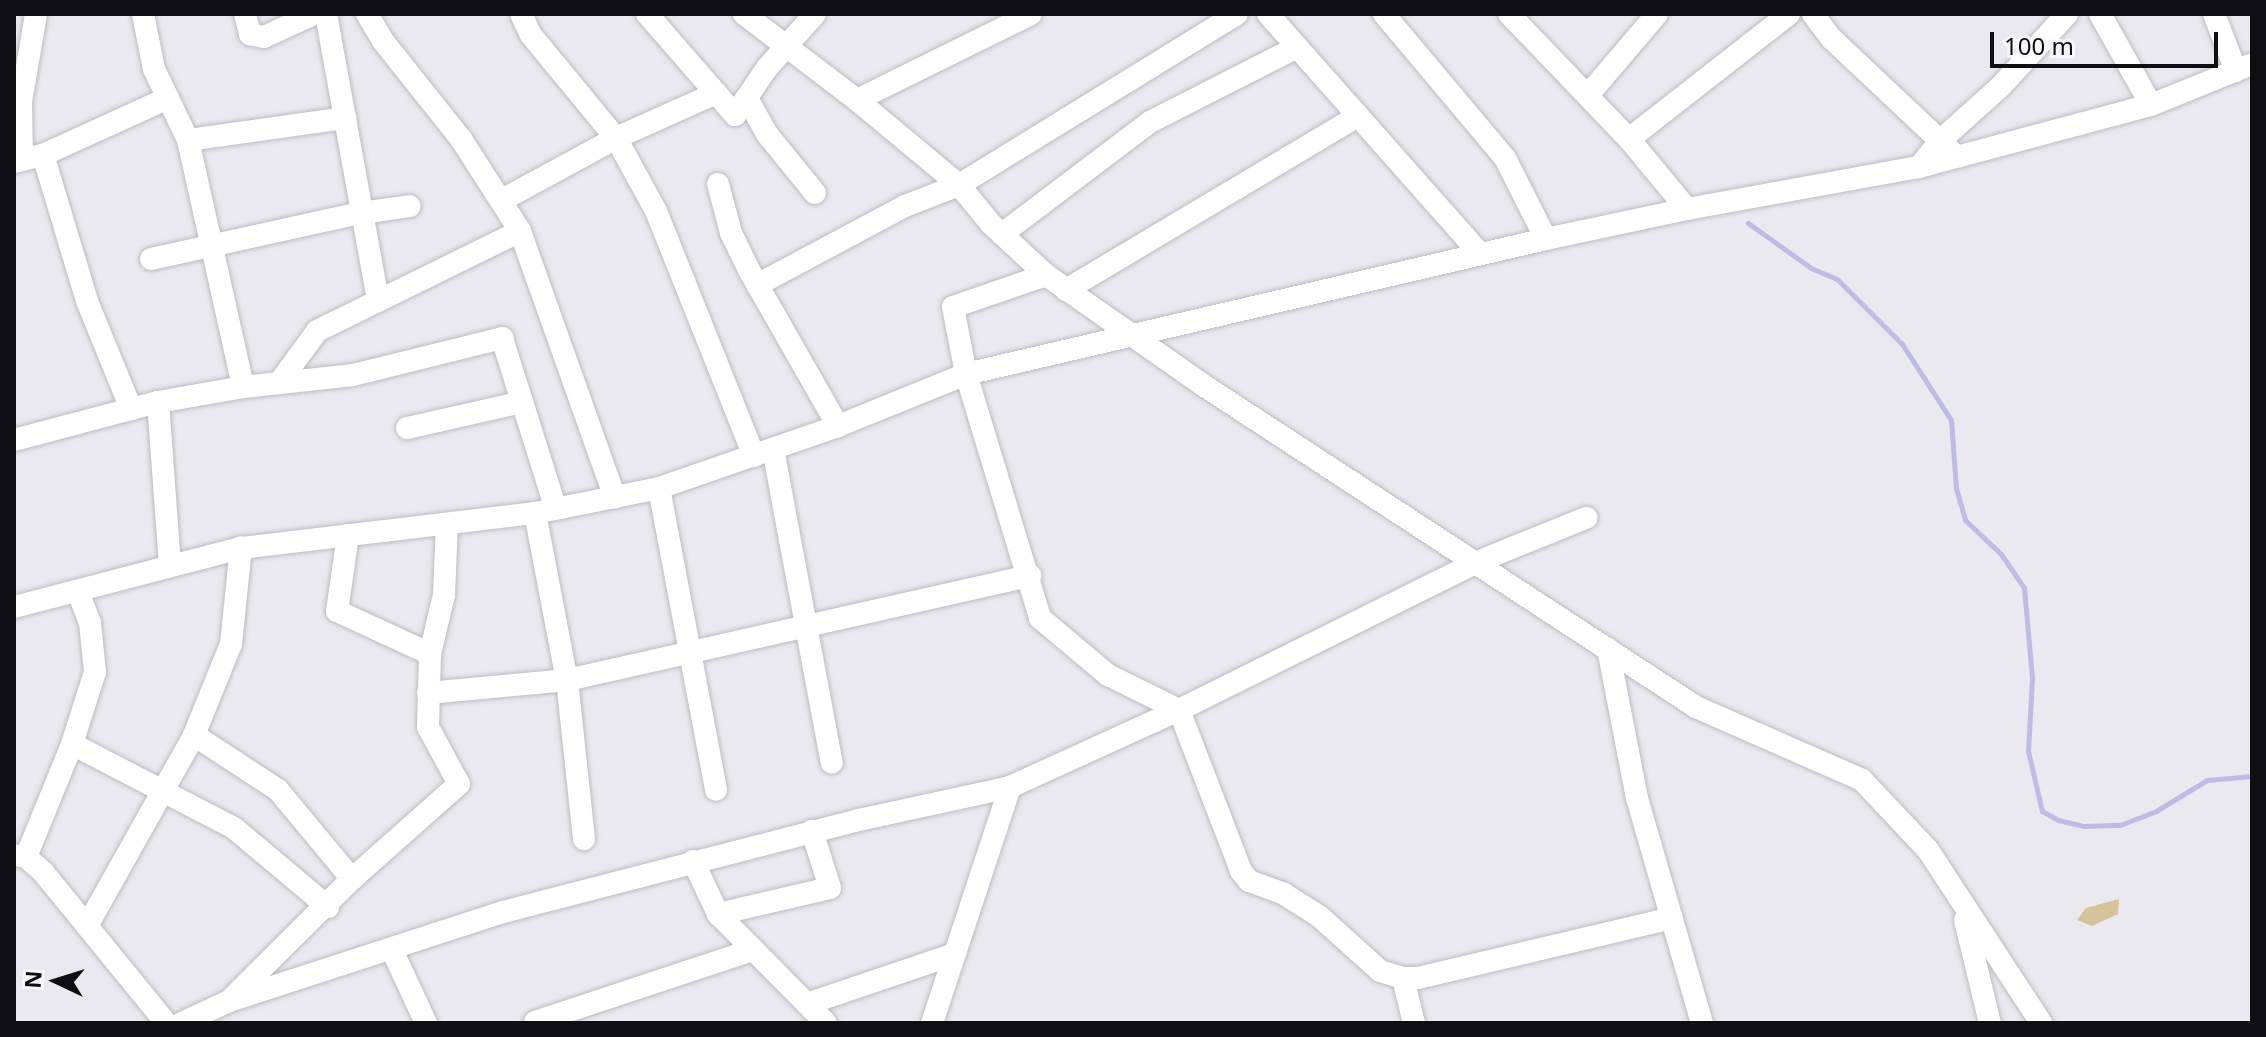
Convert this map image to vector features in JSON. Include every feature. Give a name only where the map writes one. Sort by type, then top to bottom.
[{"type":"street","points":[[36,14],[17,101],[26,159],[131,409]]},
{"type":"street","points":[[143,14],[154,69],[188,140],[243,387]]},
{"type":"street","points":[[245,14],[250,34],[256,37],[264,37],[314,14]]},
{"type":"street","points":[[326,14],[378,299]]},
{"type":"street","points":[[367,14],[502,200],[520,231],[615,498]]},
{"type":"street","points":[[521,14],[531,35],[616,138],[660,219],[763,452],[806,626],[832,763]]},
{"type":"street","points":[[647,14],[735,115],[786,44],[815,14]]},
{"type":"street","points":[[744,14],[857,100],[959,185],[1002,234],[1046,275],[1132,336],[1696,707],[1862,780],[1928,850],[2041,1023]]},
{"type":"street","points":[[857,100],[1031,14]]},
{"type":"street","points":[[757,285],[905,206],[959,185],[1237,14]]},
{"type":"street","points":[[1268,14],[1480,254]]},
{"type":"street","points":[[1384,14],[1505,158],[1546,239]]},
{"type":"street","points":[[1588,95],[1657,14]]},
{"type":"street","points":[[1629,139],[1789,14]]},
{"type":"street","points":[[1813,14],[1832,39],[1948,148]]},
{"type":"street","points":[[14,607],[241,548],[546,511],[659,488],[838,426],[966,374],[1546,239],[1687,209],[1919,167],[1948,148],[2067,14]]},
{"type":"street","points":[[2100,14],[2151,105]]},
{"type":"street","points":[[1948,148],[2151,105],[2244,67],[2214,14]]},
{"type":"street","points":[[1524,19],[1687,209]]},
{"type":"street","points":[[1002,234],[1150,122],[1297,47]]},
{"type":"street","points":[[502,200],[616,138],[716,93]]},
{"type":"street","points":[[26,159],[168,98]]},
{"type":"street","points":[[747,98],[767,134],[815,193]]},
{"type":"street","points":[[1066,290],[1358,116]]},
{"type":"street","points":[[188,140],[345,118]]},
{"type":"street","points":[[718,184],[731,233],[757,285],[838,426]]},
{"type":"street","points":[[151,259],[361,213],[410,206]]},
{"type":"street","points":[[279,383],[317,331],[520,231]]},
{"type":"street","points":[[1046,275],[953,307],[966,374],[1030,576],[1040,618],[1108,675],[1179,710],[1241,871],[1249,881],[1284,894],[1319,916],[1380,971],[1403,978],[1418,978],[1672,918]]},
{"type":"street","points":[[14,440],[158,402],[243,387],[353,375],[502,338],[522,402],[546,511],[584,839]]},
{"type":"street","points":[[158,402],[170,566]]},
{"type":"street","points":[[407,428],[522,402]]},
{"type":"street","points":[[659,488],[716,790]]},
{"type":"street","points":[[182,1023],[229,1001],[503,912],[812,831],[1010,787],[1179,710],[1477,562],[1586,518]]},
{"type":"street","points":[[229,1001],[328,907],[352,879],[459,784],[428,727],[430,654],[444,595],[447,524]]},
{"type":"street","points":[[348,535],[337,611],[430,654]]},
{"type":"street","points":[[87,926],[194,735],[231,644],[241,548]]},
{"type":"street","points":[[428,693],[567,680],[1030,576]]},
{"type":"street","points":[[78,592],[90,623],[95,672],[72,744],[20,856],[43,872],[166,1023]]},
{"type":"street","points":[[1608,649],[1637,798],[1702,1023]]},
{"type":"street","points":[[194,735],[278,790],[352,879]]},
{"type":"street","points":[[72,744],[163,788],[234,828],[328,907]]},
{"type":"street","points":[[932,1023],[1010,787]]},
{"type":"street","points":[[718,914],[830,888],[812,831]]},
{"type":"street","points":[[693,861],[718,914],[825,1023]]},
{"type":"street","points":[[1960,900],[1990,1023]]},
{"type":"street","points":[[392,950],[426,1023]]},
{"type":"street","points":[[535,1022],[753,950]]},
{"type":"street","points":[[807,1004],[955,954]]},
{"type":"street","points":[[1403,978],[1414,1023]]},
{"type":"shaded area","points":[[2119,899],[2118,914],[2092,926],[2077,920],[2086,908]]},
{"type":"waterway","points":[[1748,223],[1811,268],[1837,279],[1902,344],[1951,420],[1956,488],[1965,520],[2001,554],[2024,588],[2032,678],[2028,751],[2042,811],[2058,820],[2084,826],[2120,825],[2156,811],[2207,780],[2252,776]]}]
